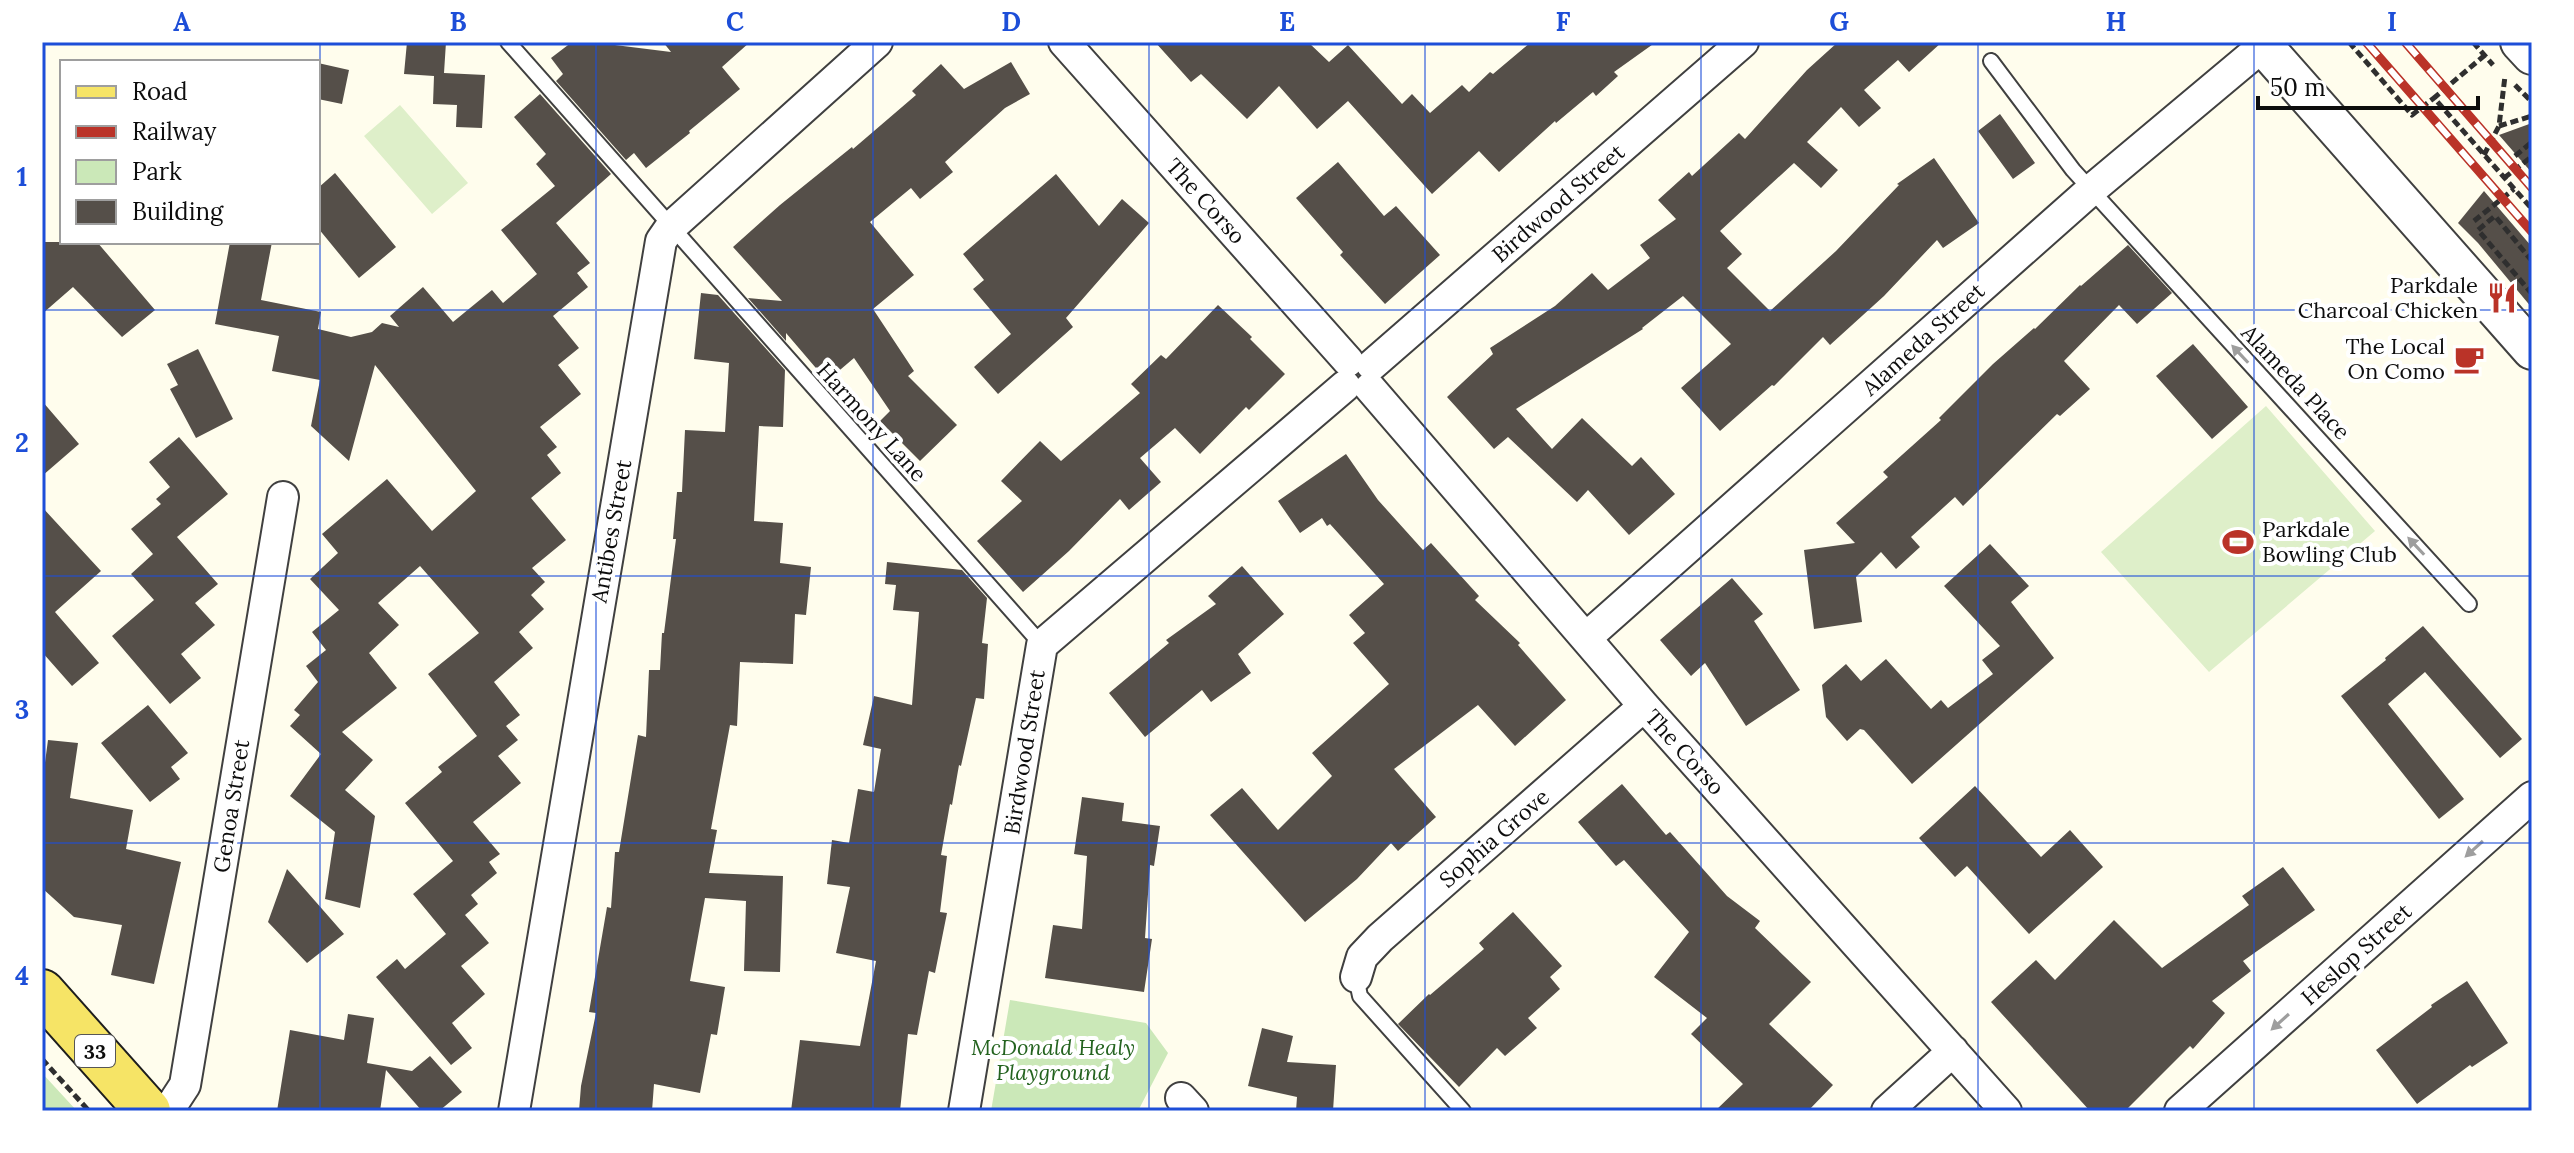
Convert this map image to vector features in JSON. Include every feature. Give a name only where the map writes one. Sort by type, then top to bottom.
[{"type":"main road","name":"33","points":[[42,992],[148,1111]]},
{"type":"street","name":"Antibes Street","points":[[514,1111],[661,241],[670,228],[877,42]]},
{"type":"street","name":"The Corso","points":[[1064,42],[1359,375],[1644,706],[2006,1111]]},
{"type":"street","name":"Birdwood Street","points":[[964,1111],[1042,645],[1743,42]]},
{"type":"street","name":"Alameda Street","points":[[1587,637],[2091,190],[2262,44]]},
{"type":"street","points":[[2262,44],[2532,350]]},
{"type":"street","name":"Genoa Street","points":[[168,1111],[185,1085],[283,497]]},
{"type":"street","name":"Sophia Grove","points":[[1356,977],[1362,957],[1380,938],[1644,706]]},
{"type":"street","name":"Heslop Street","points":[[2180,1111],[2532,797]]},
{"type":"street","points":[[1887,1111],[1953,1051]]},
{"type":"lane","name":"Harmony Lane","points":[[508,42],[1042,645]]},
{"type":"lane","name":"Alameda Place","points":[[1991,61],[2073,170],[2469,604]]},
{"type":"lane","points":[[1356,977],[1360,996],[1463,1111]]},
{"type":"path","points":[[2349,42],[2412,115],[2485,55]]},
{"type":"path","points":[[2484,155],[2499,126],[2519,58]]},
{"type":"path","points":[[2434,98],[2532,209]]},
{"type":"path","points":[[2499,126],[2532,116]]},
{"type":"path","points":[[2515,156],[2532,142]]},
{"type":"path","points":[[2504,178],[2530,158],[2532,160]]},
{"type":"path","points":[[2496,203],[2474,221],[2514,189]]},
{"type":"path","points":[[2532,261],[2495,216],[2478,230],[2532,294]]},
{"type":"path","points":[[42,1059],[89,1111]]},
{"type":"green space","points":[[400,105],[468,183],[432,214],[364,136]]},
{"type":"green space","name":"Parkdale Bowling Club","points":[[2266,406],[2375,531],[2209,672],[2101,552]]},
{"type":"green space","name":"McDonald Healy Playground","points":[[1010,1000],[1146,1023],[1168,1053],[1138,1111],[991,1111]]},
{"type":"green space","points":[[42,1073],[77,1111],[42,1111]]},
{"type":"building","points":[[407,42],[446,42],[444,73],[485,75],[482,128],[456,127],[457,105],[433,104],[434,76],[404,74]]},
{"type":"building","points":[[572,42],[671,52],[663,42],[750,42],[722,67],[740,89],[646,168],[634,153],[626,160],[556,81],[563,74],[551,58]]},
{"type":"building","points":[[1155,42],[1308,42],[1329,62],[1348,45],[1402,104],[1412,94],[1430,113],[1462,85],[1469,92],[1531,42],[1656,42],[1614,72],[1618,76],[1596,96],[1593,92],[1555,121],[1499,172],[1479,151],[1432,194],[1348,101],[1317,129],[1279,86],[1247,119],[1201,74],[1191,82]]},
{"type":"building","points":[[1838,42],[1942,42],[1909,72],[1898,60],[1864,90],[1881,108],[1859,127],[1841,107],[1807,142],[1838,170],[1821,188],[1794,163],[1720,231],[1742,254],[1727,268],[1770,311],[1836,251],[1897,184],[1934,158],[1979,223],[1943,248],[1937,240],[1884,296],[1830,345],[1823,337],[1774,386],[1720,431],[1681,388],[1731,344],[1683,296],[1643,329],[1516,409],[1552,449],[1582,418],[1632,466],[1641,457],[1675,494],[1629,535],[1588,490],[1577,502],[1508,437],[1494,449],[1447,397],[1493,354],[1490,348],[1555,306],[1592,273],[1608,290],[1650,258],[1640,245],[1676,219],[1658,200],[1689,172],[1692,176],[1739,133],[1745,139],[1807,70]]},
{"type":"building","points":[[1011,62],[1030,94],[1005,108],[945,162],[953,172],[920,199],[911,188],[870,222],[914,275],[873,309],[914,371],[908,376],[957,425],[920,461],[880,421],[890,411],[854,358],[827,381],[786,333],[786,341],[748,298],[782,301],[733,247],[916,95],[912,91],[941,64],[964,89]]},
{"type":"building","points":[[320,63],[349,70],[342,104],[320,99]]},
{"type":"building","points":[[540,94],[611,174],[556,223],[590,263],[577,273],[588,287],[553,316],[579,348],[558,365],[581,394],[540,427],[557,447],[547,455],[561,473],[531,498],[566,540],[532,568],[545,582],[531,595],[544,609],[519,632],[533,648],[494,682],[520,715],[506,726],[518,740],[498,756],[521,783],[473,822],[500,854],[489,862],[497,873],[471,895],[478,904],[465,915],[489,943],[461,966],[485,994],[452,1023],[472,1048],[451,1065],[376,977],[397,959],[405,969],[446,934],[413,894],[453,861],[405,803],[442,772],[438,767],[477,736],[428,674],[479,633],[420,566],[378,603],[399,625],[369,653],[397,688],[342,732],[373,760],[345,790],[375,816],[360,908],[325,899],[335,832],[290,796],[321,754],[290,726],[300,715],[294,710],[318,682],[306,666],[326,650],[312,632],[339,610],[310,579],[338,553],[322,534],[387,479],[432,531],[476,491],[375,365],[349,461],[311,426],[320,380],[272,371],[279,336],[215,324],[230,244],[272,244],[261,300],[321,312],[318,329],[351,337],[372,332],[382,323],[399,327],[390,316],[423,287],[453,322],[492,290],[503,303],[537,274],[501,230],[555,186],[536,164],[546,154],[514,117]]},
{"type":"building","points":[[2000,114],[2035,163],[2013,179],[1978,131]]},
{"type":"building","points":[[2532,123],[2532,173],[2499,135]]},
{"type":"building","points":[[1338,162],[1384,216],[1396,206],[1440,255],[1385,304],[1340,255],[1343,252],[1296,198]]},
{"type":"building","points":[[335,173],[396,247],[359,278],[320,230],[320,186]]},
{"type":"building","points":[[1056,174],[1099,226],[1122,199],[1149,223],[1066,318],[1073,327],[998,394],[974,367],[1011,334],[973,289],[984,280],[963,254]]},
{"type":"building","points":[[2484,191],[2532,247],[2532,308],[2458,223]]},
{"type":"building","points":[[42,242],[99,244],[155,310],[122,337],[73,287],[42,314]]},
{"type":"building","points":[[2128,245],[2172,293],[2137,324],[2119,305],[2064,361],[2090,389],[2060,416],[2057,414],[1963,506],[1955,497],[1911,537],[1920,547],[1896,569],[1881,552],[1856,577],[1862,622],[1814,629],[1804,550],[1855,543],[1836,523],[1888,477],[1883,472],[1941,420],[1939,418],[1993,364]]},
{"type":"building","points":[[701,293],[718,295],[785,370],[783,427],[759,426],[754,521],[783,523],[780,563],[811,567],[806,615],[795,614],[793,664],[740,662],[737,726],[730,725],[711,829],[717,830],[709,873],[783,876],[780,972],[744,971],[746,901],[705,898],[690,981],[725,987],[717,1035],[711,1034],[700,1093],[654,1084],[652,1111],[579,1111],[596,1013],[589,1012],[607,907],[611,908],[615,852],[619,852],[638,735],[646,737],[649,670],[660,670],[662,633],[676,539],[673,539],[677,492],[682,492],[685,430],[725,432],[729,363],[694,359]]},
{"type":"building","points":[[1218,305],[1285,374],[1249,410],[1246,407],[1200,454],[1175,428],[1140,458],[1161,482],[1129,510],[1120,499],[1023,592],[977,541],[1022,501],[1001,481],[1040,441],[1061,461],[1140,393],[1131,384],[1161,355],[1166,359]]},
{"type":"building","points":[[2193,344],[2248,407],[2212,439],[2156,376]]},
{"type":"building","points":[[198,349],[233,419],[196,438],[170,389],[178,385],[167,364]]},
{"type":"building","points":[[42,401],[79,444],[42,476]]},
{"type":"building","points":[[179,437],[228,494],[177,537],[218,584],[195,603],[215,625],[181,654],[201,678],[170,704],[112,636],[154,600],[131,574],[153,554],[131,529],[161,504],[156,499],[170,487],[149,462]]},
{"type":"building","points":[[1346,454],[1378,500],[1423,550],[1431,543],[1479,596],[1475,600],[1520,643],[1518,645],[1566,700],[1515,746],[1478,705],[1394,769],[1436,817],[1398,851],[1391,843],[1357,879],[1305,922],[1210,815],[1242,788],[1278,830],[1332,776],[1312,753],[1389,684],[1353,643],[1365,633],[1349,615],[1384,584],[1330,524],[1327,526],[1322,518],[1300,533],[1278,501]]},
{"type":"building","points":[[42,507],[101,571],[55,612],[99,663],[72,686],[42,652]]},
{"type":"building","points":[[1990,544],[2029,586],[2011,602],[2054,658],[1912,784],[1864,730],[1860,729],[1847,741],[1826,717],[1822,685],[1846,664],[1861,681],[1886,659],[1931,709],[1941,700],[1948,708],[1993,674],[1982,660],[2000,646],[1944,586]]},
{"type":"building","points":[[887,562],[962,570],[987,598],[982,643],[988,644],[984,699],[976,698],[941,855],[947,856],[940,912],[947,913],[935,973],[929,971],[917,1035],[908,1034],[900,1111],[791,1111],[800,1040],[860,1046],[876,961],[836,953],[850,887],[827,884],[832,840],[849,843],[858,789],[874,792],[881,749],[863,745],[874,696],[912,705],[919,612],[893,610],[896,585],[885,584]]},
{"type":"building","points":[[1242,566],[1284,614],[1238,654],[1251,673],[1211,702],[1202,690],[1145,737],[1109,693],[1169,643],[1166,640],[1216,604],[1208,596]]},
{"type":"building","points":[[1732,578],[1763,614],[1754,621],[1800,690],[1746,726],[1705,663],[1691,676],[1660,640]]},
{"type":"building","points":[[2423,626],[2522,739],[2500,758],[2425,672],[2388,704],[2464,799],[2439,819],[2341,696]]},
{"type":"building","points":[[148,705],[188,753],[171,767],[180,779],[150,802],[101,743]]},
{"type":"building","points":[[48,740],[78,743],[70,798],[133,810],[126,849],[181,862],[154,984],[111,975],[122,925],[74,917],[42,888],[42,785]]},
{"type":"building","points":[[1622,784],[1666,835],[1670,832],[1727,896],[1760,921],[1755,928],[1811,982],[1769,1024],[1833,1085],[1808,1111],[1715,1111],[1743,1084],[1691,1034],[1707,1018],[1654,977],[1689,932],[1624,860],[1616,866],[1578,822]]},
{"type":"building","points":[[1975,786],[2041,857],[2070,830],[2103,867],[2029,934],[1967,866],[1955,877],[1919,838]]},
{"type":"building","points":[[1082,797],[1124,803],[1122,821],[1160,826],[1154,866],[1150,865],[1145,938],[1152,939],[1144,992],[1045,978],[1053,925],[1082,929],[1087,856],[1074,854]]},
{"type":"building","points":[[2283,867],[2315,910],[2243,961],[2251,971],[2212,1001],[2225,1013],[2193,1049],[2190,1046],[2125,1111],[2090,1111],[1991,1002],[2036,960],[2055,980],[2114,920],[2162,968],[2249,905],[2242,896]]},
{"type":"building","points":[[287,869],[344,934],[307,963],[268,922]]},
{"type":"building","points":[[1513,912],[1562,966],[1550,977],[1560,989],[1528,1018],[1537,1028],[1505,1056],[1497,1048],[1459,1087],[1398,1024],[1484,949],[1479,943]]},
{"type":"building","points":[[2467,981],[2508,1043],[2472,1067],[2470,1065],[2417,1104],[2376,1050],[2431,1005]]},
{"type":"building","points":[[348,1014],[374,1018],[367,1063],[412,1071],[430,1056],[462,1092],[439,1111],[422,1111],[386,1070],[380,1111],[277,1111],[290,1030],[344,1040]]},
{"type":"building","points":[[1262,1028],[1293,1036],[1287,1062],[1336,1065],[1333,1111],[1296,1111],[1297,1097],[1248,1086]]},
{"type":"railway","points":[[2366,42],[2532,232]]},
{"type":"railway","points":[[2405,42],[2532,188]]},
{"type":"place","name":"Parkdale Charcoal Chicken","points":[[2502,298]]},
{"type":"place","name":"The Local On Como","points":[[2469,359]]},
{"type":"place","name":"Parkdale Bowling Club","points":[[2238,542]]}]
